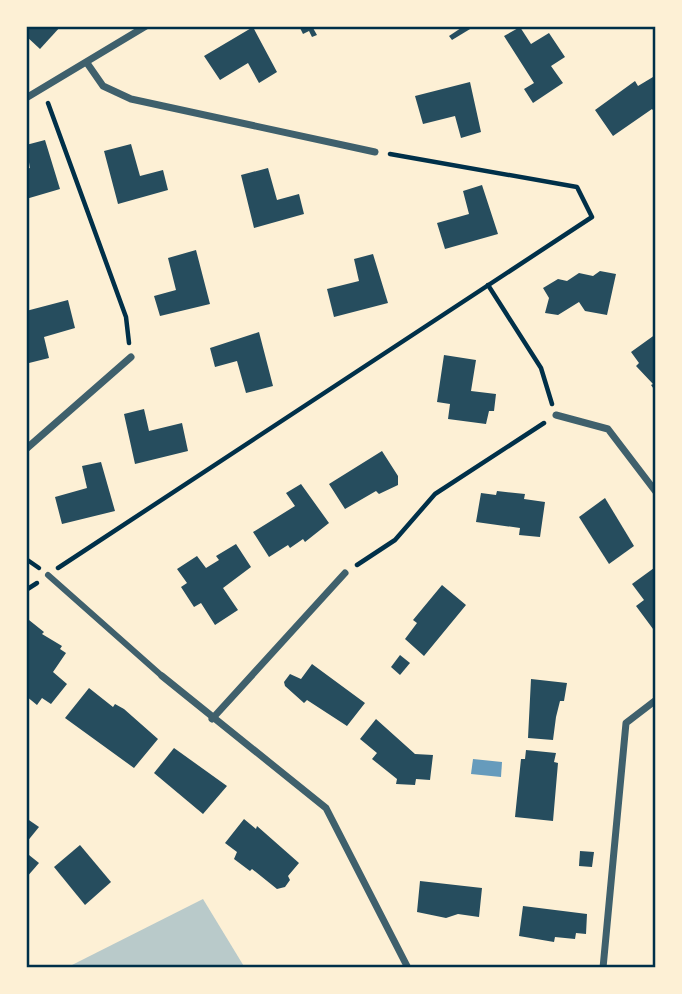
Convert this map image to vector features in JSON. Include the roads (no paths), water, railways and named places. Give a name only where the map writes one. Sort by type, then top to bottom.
[{"type":"street","points":[[26,98],[146,26]]},
{"type":"street","points":[[87,63],[103,86],[131,99],[375,152]]},
{"type":"street","points":[[26,449],[131,357]]},
{"type":"street","points":[[556,415],[608,429],[656,492]]},
{"type":"street","points":[[212,719],[345,573]]},
{"type":"street","points":[[48,575],[212,719],[326,808],[408,968]]},
{"type":"street","points":[[603,968],[626,723],[656,700]]},
{"type":"water","points":[[473,759],[502,762],[501,777],[471,774]]}]
